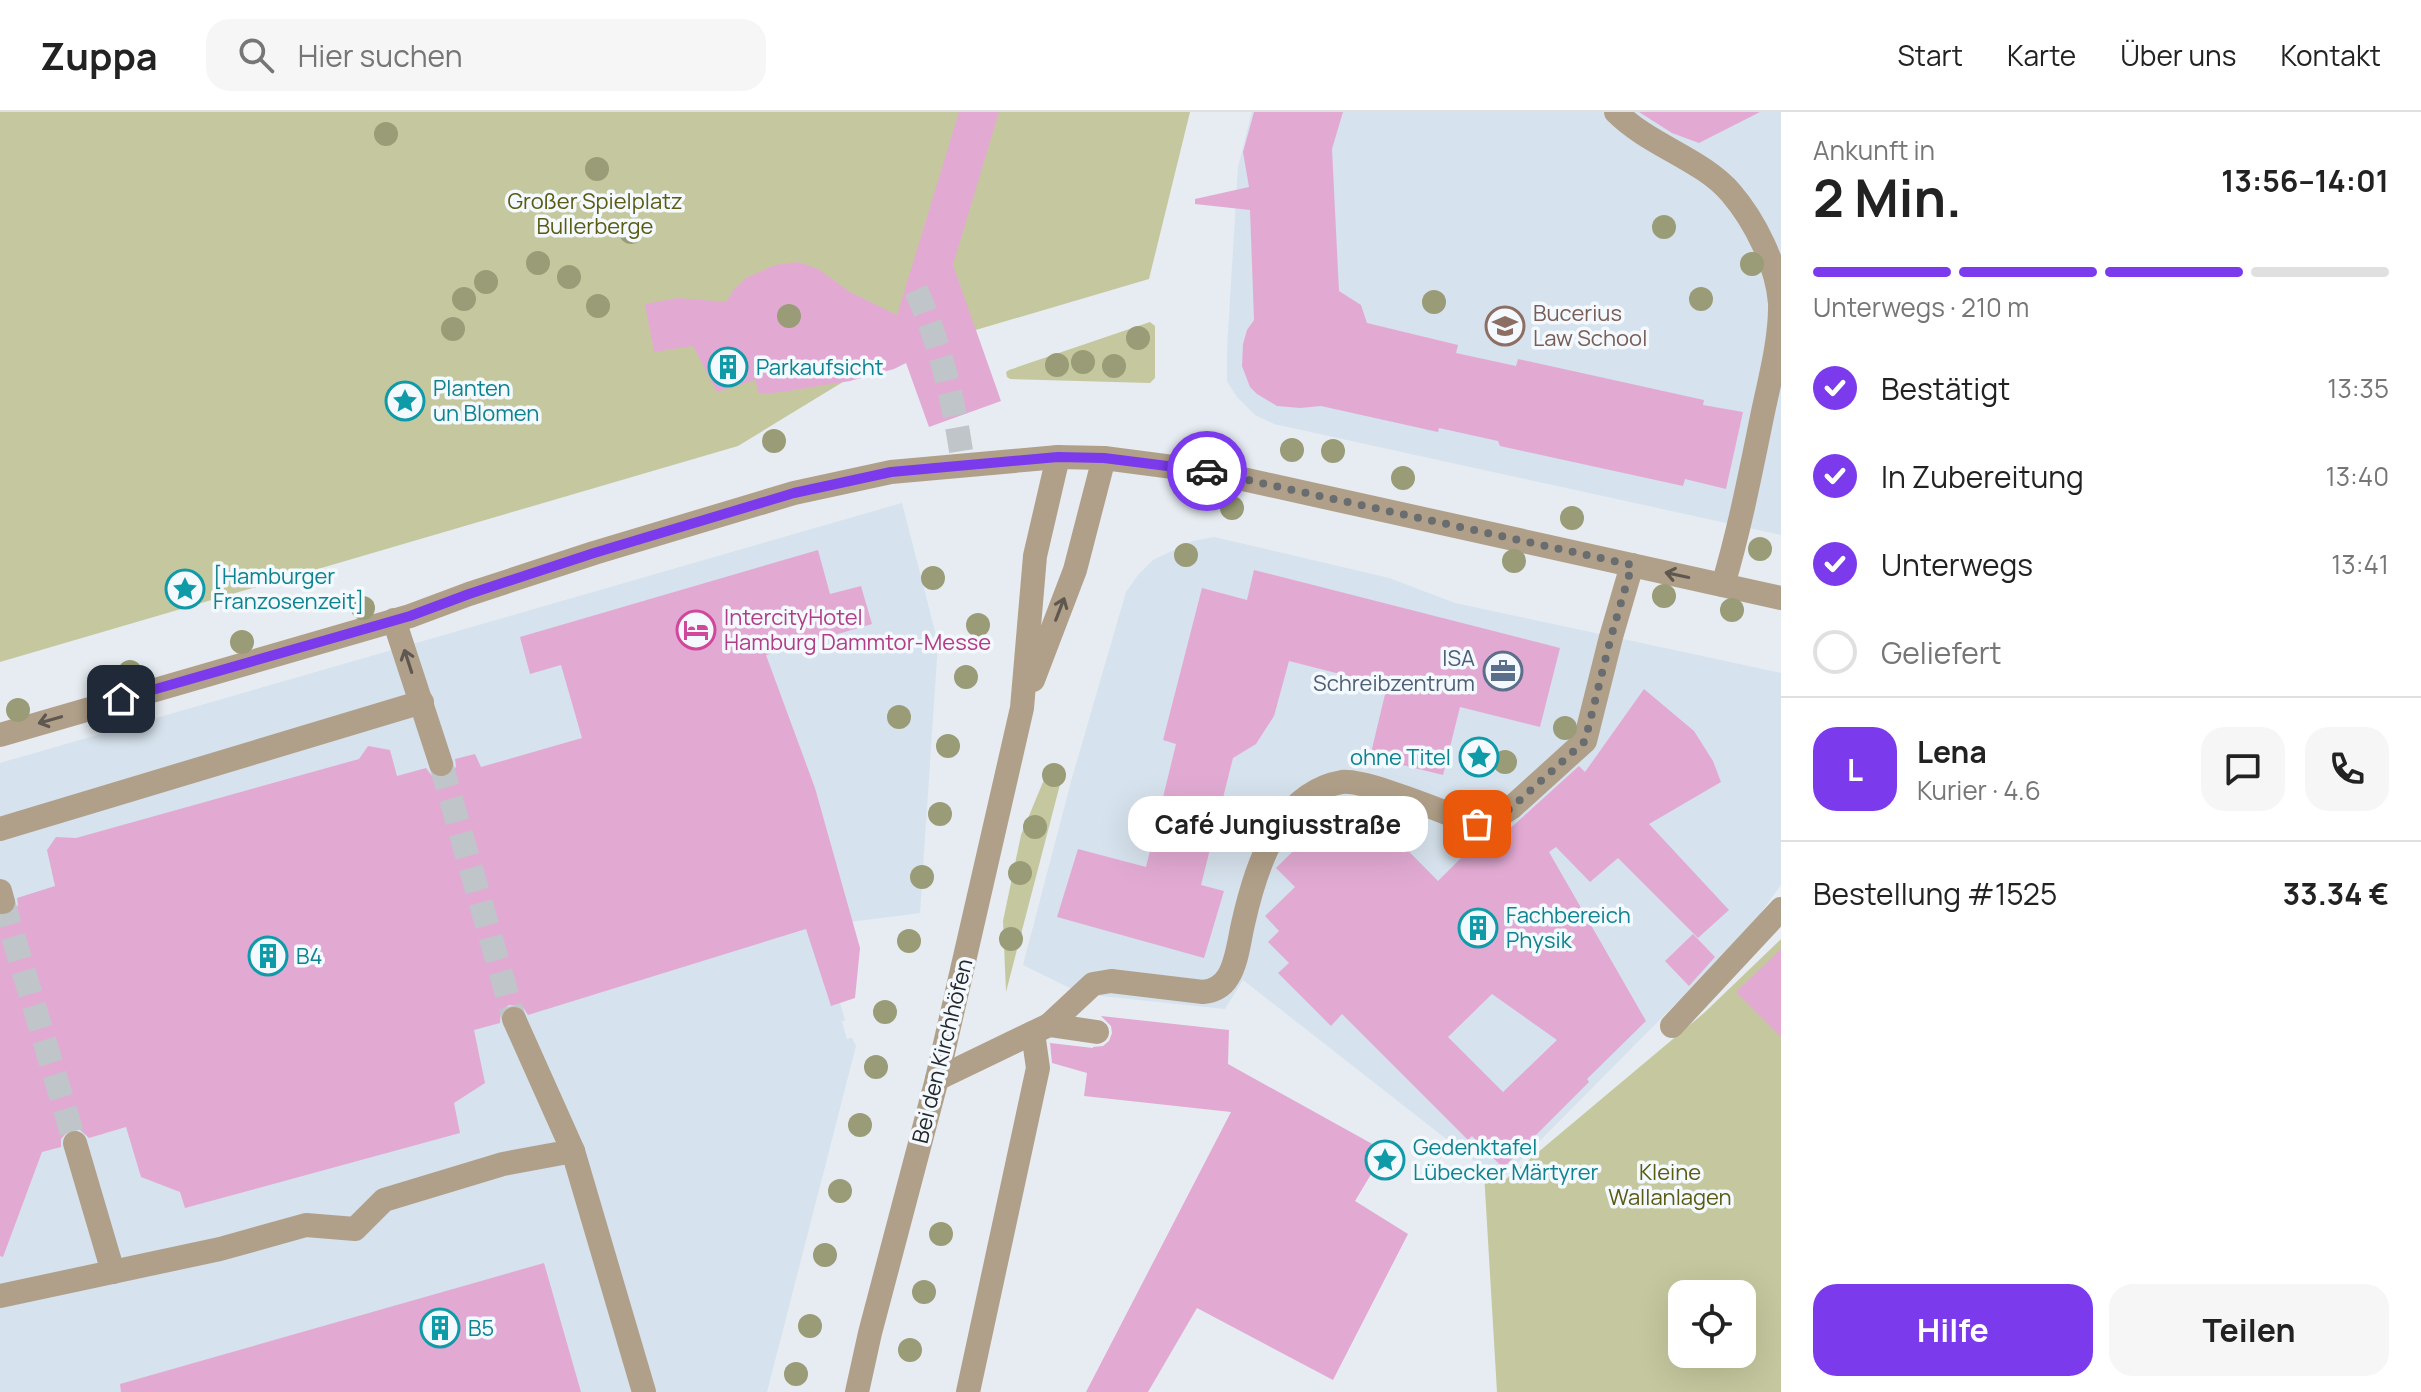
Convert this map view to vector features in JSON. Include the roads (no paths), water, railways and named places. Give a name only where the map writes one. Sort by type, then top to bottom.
[{"type":"street","points":[[1616,112],[1644,135],[1712,175],[1729,191],[1758,231],[1780,301],[1780,322],[1739,529],[1723,585]]},
{"type":"street","points":[[0,735],[394,620],[580,558],[794,493],[891,472],[1058,457],[1104,458],[1211,472],[1781,598]]},
{"type":"street","name":"Bei den Kirchhöfen","points":[[857,1392],[937,1079],[1022,708],[1035,556],[1058,457]]},
{"type":"street","name":"Bei den Kirchhöfen","points":[[1022,708],[1075,570],[1104,458]]},
{"type":"street","points":[[937,1079],[1041,1029],[1093,984],[1111,981],[1203,992],[1219,988],[1232,970],[1252,884],[1278,829],[1294,806],[1311,793],[1343,782],[1363,784],[1477,824],[1494,819],[1511,808],[1585,741],[1632,565]]},
{"type":"street","points":[[394,620],[441,764]]},
{"type":"street","points":[[0,829],[422,702]]},
{"type":"street","points":[[1672,1026],[1781,909]]},
{"type":"street","points":[[514,1019],[573,1151],[644,1392]]},
{"type":"street","points":[[1041,1029],[1097,1032]]},
{"type":"street","points":[[968,1392],[1038,1068],[1041,1029]]},
{"type":"street","points":[[75,1143],[113,1272]]},
{"type":"street","points":[[0,1296],[220,1249],[306,1225],[355,1229],[384,1200],[503,1164],[573,1151]]},
{"type":"tunnel","points":[[916,290],[946,376],[963,464]]},
{"type":"tunnel","points":[[441,764],[514,1019]]},
{"type":"tunnel","points":[[3,902],[75,1143]]},
{"type":"place","name":"Bucerius Law School","points":[[1505,326]]},
{"type":"place","name":"Parkaufsicht","points":[[728,367]]},
{"type":"place","name":"Planten un Blomen","points":[[405,401]]},
{"type":"place","name":"[Hamburger Franzosenzeit]","points":[[185,589]]},
{"type":"place","name":"IntercityHotel Hamburg Dammtor-Messe","points":[[696,630]]},
{"type":"place","name":"ISA Schreibzentrum","points":[[1503,671]]},
{"type":"place","name":"ohne Titel","points":[[1479,757]]},
{"type":"place","name":"Café Jungiusstraße","points":[[1477,824]]},
{"type":"place","name":"Fachbereich Physik","points":[[1478,928]]},
{"type":"place","name":"B4","points":[[268,956]]},
{"type":"place","name":"Gedenktafel Lübecker Märtyrer","points":[[1385,1160]]},
{"type":"place","name":"B5","points":[[440,1328]]},
{"type":"park label","name":"Großer Spielplatz Bullerberge","points":[[595,214]]},
{"type":"park label","name":"Kleine Wallanlagen","points":[[1670,1184]]}]
